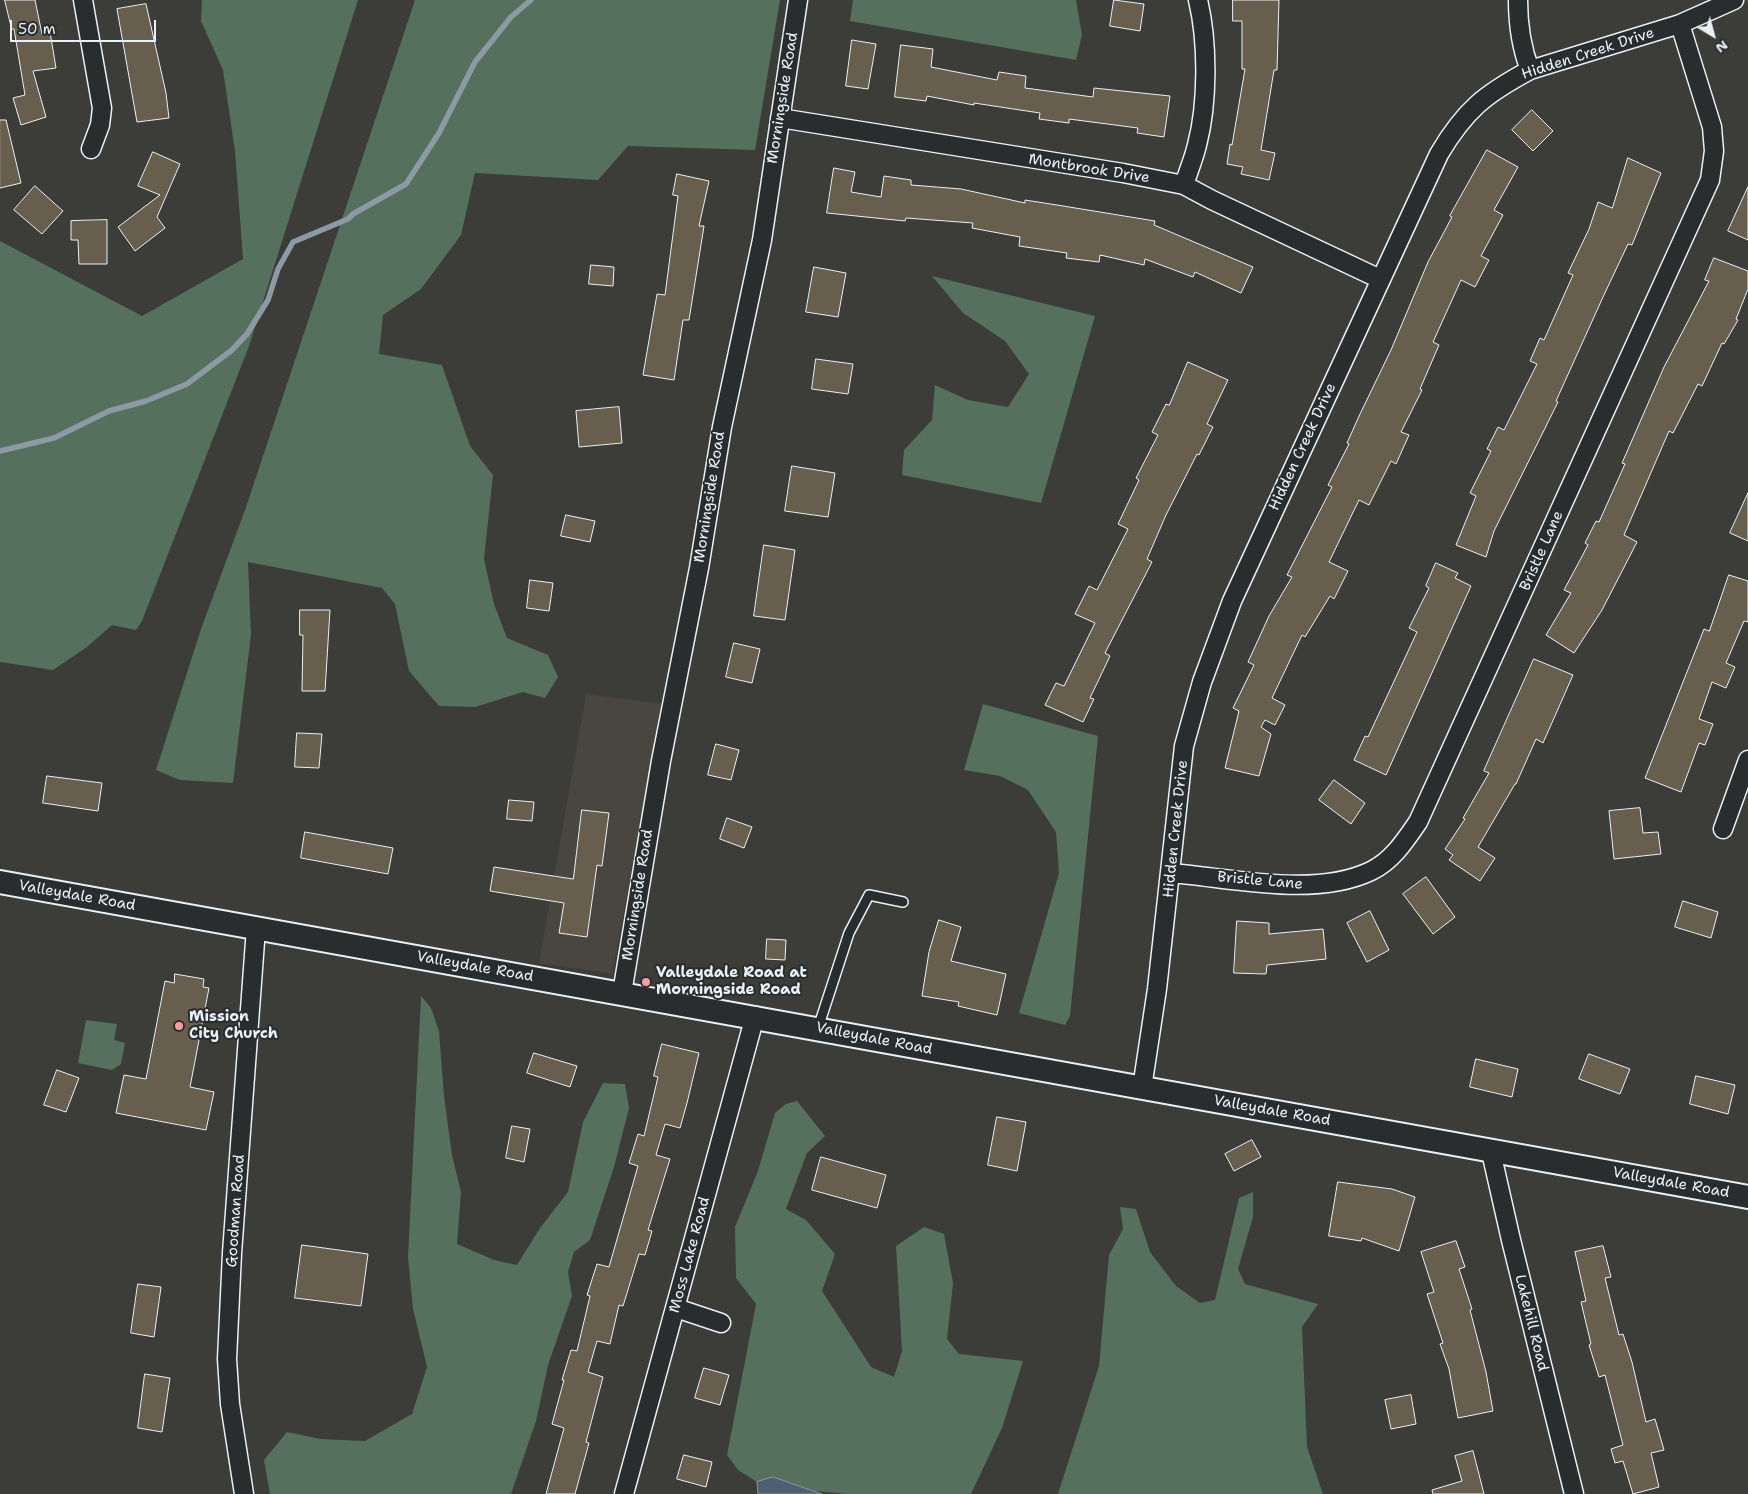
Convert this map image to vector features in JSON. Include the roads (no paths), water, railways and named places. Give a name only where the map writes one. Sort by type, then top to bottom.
[{"type":"street","points":[[83,0],[102,108],[100,125],[91,149]]},
{"type":"street","name":"Morningside Road","points":[[622,993],[660,761],[699,568],[722,427],[762,240],[798,0]]},
{"type":"street","points":[[1184,185],[1198,144],[1205,81],[1203,23],[1198,0]]},
{"type":"street","points":[[1518,0],[1519,34],[1530,70]]},
{"type":"street","name":"Hidden Creek Drive","points":[[1142,1088],[1172,872],[1178,793],[1184,746],[1202,682],[1232,601],[1439,154],[1454,128],[1473,106],[1490,93],[1530,70],[1680,24],[1734,0]]},
{"type":"street","name":"Bristle Lane","points":[[1172,872],[1303,886],[1340,882],[1372,871],[1400,849],[1418,822],[1710,180],[1714,151],[1712,126],[1680,24]]},
{"type":"street","name":"Montbrook Drive","points":[[780,118],[1123,173],[1184,185],[1380,279]]},
{"type":"street","points":[[1723,829],[1748,760]]},
{"type":"street","name":"Valleydale Road","points":[[0,882],[755,1016],[1491,1152],[1748,1197]]},
{"type":"street","name":"Goodman Road","points":[[244,1494],[230,1404],[227,1359],[232,1253],[256,928]]},
{"type":"street","name":"Moss Lake Road","points":[[624,1494],[755,1016]]},
{"type":"street","name":"Lakehill Road","points":[[1491,1152],[1574,1494]]},
{"type":"street","points":[[676,1308],[722,1323]]},
{"type":"lane","points":[[818,1028],[849,933],[869,895],[903,902]]},
{"type":"water","points":[[773,1477],[822,1494],[758,1494],[757,1482]]},
{"type":"waterway","points":[[0,451],[54,438],[109,411],[146,401],[187,384],[232,350],[247,334],[268,300],[278,269],[293,242],[348,219],[353,214],[406,184],[439,133],[475,62],[511,17],[531,0]]},
{"type":"place","name":"Valleydale Road at Morningside Road","points":[[646,982]]},
{"type":"place","name":"Mission City Church","points":[[179,1026]]}]
